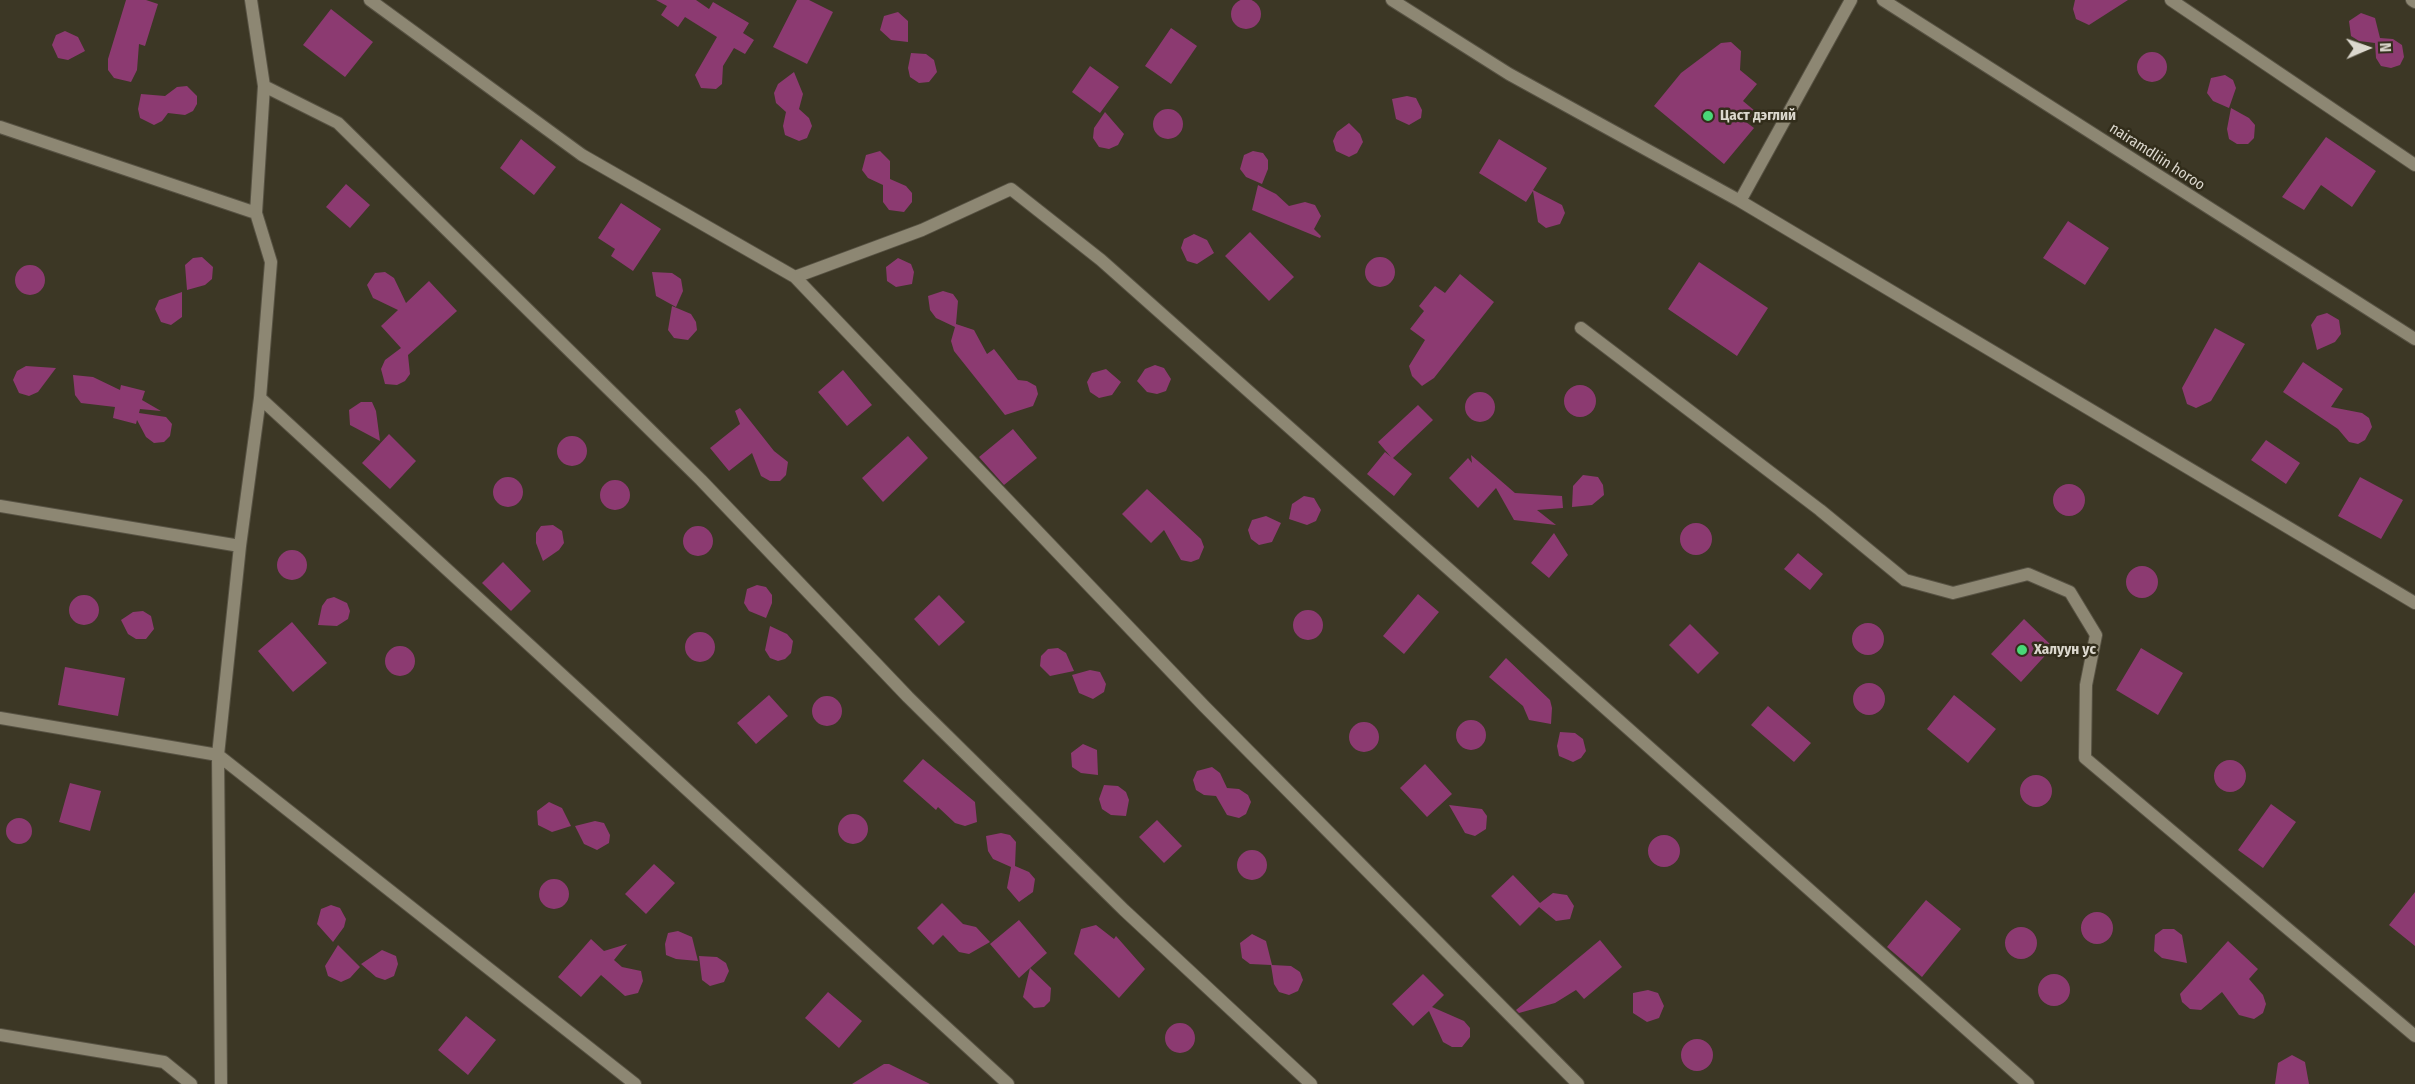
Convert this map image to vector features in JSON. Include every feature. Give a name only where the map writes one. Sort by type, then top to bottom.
[{"type":"street","points":[[221,1084],[218,755],[240,546],[260,398],[271,262],[256,213],[264,86],[251,0]]},
{"type":"street","points":[[370,0],[582,155],[795,277],[1204,706],[1578,1084]]},
{"type":"street","points":[[1392,0],[1509,74],[1740,201],[2415,603]]},
{"type":"street","name":"nairamdliin horoo","points":[[1883,0],[2415,339]]},
{"type":"street","points":[[2171,0],[2415,165]]},
{"type":"street","points":[[1740,201],[1849,1]]},
{"type":"street","points":[[264,86],[338,123],[701,480],[908,697],[1124,910],[1311,1084]]},
{"type":"street","points":[[0,127],[256,213]]},
{"type":"street","points":[[795,277],[922,230],[1011,189],[1101,260],[2028,1084]]},
{"type":"street","points":[[1581,328],[1820,510],[1905,580],[1953,593],[2028,574],[2070,592],[2096,635],[2086,685],[2085,758],[2415,1036]]},
{"type":"street","points":[[260,398],[1008,1084]]},
{"type":"street","points":[[0,506],[240,546]]},
{"type":"street","points":[[0,718],[218,755],[635,1084]]},
{"type":"street","points":[[0,1035],[164,1062],[191,1084]]},
{"type":"building","points":[[1246,-1],[1256,4],[1261,14],[1256,24],[1246,29],[1236,24],[1231,14],[1236,4]]},
{"type":"building","points":[[126,0],[146,0],[158,4],[145,46],[139,44],[137,70],[131,82],[114,78],[108,70],[108,59]]},
{"type":"building","points":[[656,0],[696,0],[709,9],[713,2],[749,23],[743,33],[754,40],[745,54],[734,48],[723,66],[722,84],[716,89],[701,88],[695,75],[717,37],[685,17],[678,27],[661,15],[667,6]]},
{"type":"building","points":[[797,0],[809,0],[833,12],[807,64],[773,47]]},
{"type":"building","points":[[2075,0],[2128,0],[2089,25],[2076,19],[2073,9]]},
{"type":"building","points":[[331,9],[373,42],[345,77],[303,45]]},
{"type":"building","points":[[898,12],[908,21],[908,42],[891,40],[880,30],[884,16]]},
{"type":"building","points":[[2361,13],[2375,18],[2380,38],[2393,39],[2402,45],[2404,57],[2400,65],[2391,68],[2381,66],[2376,58],[2375,43],[2359,41],[2351,36],[2349,21]]},
{"type":"building","points":[[1171,28],[1197,46],[1171,84],[1145,66]]},
{"type":"building","points":[[65,31],[78,37],[85,51],[68,60],[58,58],[52,45],[56,35]]},
{"type":"building","name":"Цаст дэглий","points":[[1731,42],[1741,51],[1740,70],[1757,84],[1743,101],[1755,111],[1746,122],[1754,128],[1724,164],[1654,106],[1681,73],[1721,43]]},
{"type":"building","points":[[2152,52],[2162,57],[2167,67],[2162,77],[2152,82],[2142,77],[2137,67],[2142,57]]},
{"type":"building","points":[[911,53],[926,54],[934,60],[937,72],[929,82],[919,83],[910,77],[908,68]]},
{"type":"building","points":[[1090,66],[1119,87],[1100,113],[1072,92]]},
{"type":"building","points":[[794,72],[803,94],[799,109],[809,118],[812,126],[807,138],[799,141],[785,135],[783,126],[786,112],[776,103],[774,93],[778,84]]},
{"type":"building","points":[[2225,75],[2233,80],[2236,88],[2229,108],[2213,101],[2207,93],[2211,78]]},
{"type":"building","points":[[187,86],[197,96],[197,104],[193,111],[185,115],[168,113],[162,121],[154,125],[140,118],[138,109],[141,94],[165,96],[177,87]]},
{"type":"building","points":[[1407,96],[1416,98],[1422,110],[1421,118],[1409,125],[1396,119],[1392,99]]},
{"type":"building","points":[[2231,108],[2249,118],[2255,125],[2254,138],[2248,144],[2237,144],[2229,139],[2227,129]]},
{"type":"building","points":[[1168,109],[1174,110],[1182,118],[1182,130],[1174,138],[1168,139],[1162,138],[1154,130],[1153,124],[1154,118],[1162,110]]},
{"type":"building","points":[[1105,112],[1124,134],[1118,145],[1109,149],[1099,147],[1093,138],[1094,128]]},
{"type":"building","points":[[1349,123],[1360,134],[1363,142],[1357,153],[1349,157],[1336,151],[1333,141],[1337,132]]},
{"type":"building","points":[[2326,137],[2376,171],[2352,207],[2321,185],[2304,210],[2282,197]]},
{"type":"building","points":[[521,139],[556,167],[534,195],[500,168]]},
{"type":"building","points":[[1499,139],[1547,168],[1533,190],[1562,205],[1565,213],[1560,224],[1546,228],[1538,222],[1533,191],[1526,202],[1479,173]]},
{"type":"building","points":[[880,151],[890,161],[890,179],[906,186],[912,193],[912,202],[904,212],[889,210],[883,202],[883,185],[868,178],[862,170],[866,155]]},
{"type":"building","points":[[1253,151],[1263,153],[1268,160],[1268,169],[1262,184],[1246,177],[1240,169],[1244,155]]},
{"type":"building","points":[[346,184],[370,205],[350,228],[326,207]]},
{"type":"building","points":[[1258,185],[1276,194],[1289,206],[1305,202],[1315,205],[1321,216],[1314,229],[1321,236],[1320,238],[1252,210]]},
{"type":"building","points":[[621,203],[661,229],[633,271],[611,256],[615,249],[598,238]]},
{"type":"building","points":[[2068,221],[2109,248],[2085,285],[2043,258]]},
{"type":"building","points":[[1250,232],[1294,277],[1269,301],[1225,256]]},
{"type":"building","points":[[1194,234],[1207,240],[1214,253],[1197,264],[1187,261],[1181,248],[1184,239]]},
{"type":"building","points":[[202,257],[213,267],[212,279],[205,285],[187,290],[185,265],[193,258]]},
{"type":"building","points":[[1380,257],[1386,258],[1394,266],[1394,278],[1386,286],[1380,287],[1374,286],[1366,278],[1365,272],[1366,266],[1374,258]]},
{"type":"building","points":[[898,258],[911,264],[914,272],[912,284],[896,287],[887,281],[886,267]]},
{"type":"building","points":[[1699,262],[1768,308],[1737,356],[1668,309]]},
{"type":"building","points":[[30,265],[40,270],[45,280],[40,290],[30,295],[20,290],[15,280],[20,270]]},
{"type":"building","points":[[385,272],[394,278],[406,303],[429,281],[457,311],[408,355],[410,374],[405,381],[397,385],[385,384],[381,369],[385,360],[401,348],[381,326],[398,310],[373,298],[367,285],[375,273]]},
{"type":"building","points":[[652,272],[672,273],[681,279],[683,291],[676,307],[656,296]]},
{"type":"building","points":[[1460,274],[1494,302],[1434,378],[1422,386],[1412,376],[1409,366],[1425,340],[1410,329],[1424,311],[1419,306],[1435,286],[1445,293]]},
{"type":"building","points":[[943,291],[953,294],[958,301],[956,324],[974,330],[987,354],[994,349],[1018,380],[1027,381],[1036,386],[1038,394],[1033,406],[1005,415],[954,351],[951,341],[955,327],[936,318],[930,310],[928,296]]},
{"type":"building","points":[[182,292],[182,317],[171,325],[161,322],[155,309],[159,300]]},
{"type":"building","points":[[672,306],[691,314],[696,322],[697,330],[688,340],[674,338],[668,330]]},
{"type":"building","points":[[2327,313],[2339,320],[2341,334],[2335,342],[2317,350],[2311,325],[2317,316]]},
{"type":"building","points":[[2215,328],[2245,344],[2211,401],[2196,408],[2187,404],[2182,388]]},
{"type":"building","points":[[2303,362],[2343,389],[2331,407],[2362,413],[2369,418],[2372,427],[2365,440],[2358,444],[2349,442],[2338,429],[2283,392]]},
{"type":"building","points":[[1155,365],[1164,368],[1171,379],[1166,391],[1157,394],[1147,392],[1137,381],[1145,369]]},
{"type":"building","points":[[26,366],[56,368],[38,392],[29,396],[19,393],[13,380],[17,371]]},
{"type":"building","points":[[1106,369],[1121,382],[1112,395],[1099,398],[1090,392],[1087,382],[1092,373]]},
{"type":"building","points":[[843,370],[872,405],[847,426],[818,392]]},
{"type":"building","points":[[73,375],[93,377],[120,390],[121,385],[145,391],[142,400],[161,411],[140,409],[139,413],[166,417],[172,424],[170,436],[164,442],[154,443],[146,437],[137,420],[136,424],[113,418],[115,407],[81,403],[75,395]]},
{"type":"building","points":[[1580,385],[1591,390],[1596,401],[1591,412],[1580,417],[1569,412],[1564,401],[1569,390]]},
{"type":"building","points":[[1480,392],[1486,393],[1494,401],[1494,413],[1486,421],[1480,422],[1474,421],[1466,413],[1465,407],[1466,401],[1474,393]]},
{"type":"building","points":[[361,402],[372,402],[376,411],[380,441],[350,425],[349,410]]},
{"type":"building","points":[[1418,405],[1433,420],[1393,458],[1412,474],[1394,496],[1367,474],[1385,452],[1391,457],[1378,442]]},
{"type":"building","points":[[740,408],[774,451],[788,462],[786,475],[780,481],[770,481],[761,476],[752,453],[729,471],[710,448],[740,424],[735,411]]},
{"type":"building","points":[[1013,429],[1037,458],[1004,485],[979,457]]},
{"type":"building","points":[[389,434],[416,461],[390,489],[362,463]]},
{"type":"building","points":[[572,436],[578,437],[586,445],[586,457],[578,465],[572,466],[566,465],[558,457],[557,451],[558,445],[566,437]]},
{"type":"building","points":[[908,436],[928,458],[883,502],[862,478]]},
{"type":"building","points":[[2266,440],[2300,463],[2286,484],[2251,460]]},
{"type":"building","points":[[1471,455],[1515,493],[1562,496],[1563,508],[1537,510],[1556,525],[1514,520],[1496,488],[1478,508],[1449,478],[1468,458],[1472,463]]},
{"type":"building","points":[[1583,475],[1598,477],[1603,485],[1604,495],[1592,505],[1572,507],[1573,486]]},
{"type":"building","points":[[508,477],[514,478],[522,486],[522,498],[514,506],[508,507],[502,506],[494,498],[493,492],[494,486],[502,478]]},
{"type":"building","points":[[2360,477],[2403,500],[2381,539],[2338,516]]},
{"type":"building","points":[[615,480],[621,481],[629,489],[629,501],[621,509],[615,510],[609,509],[601,501],[600,495],[601,489],[609,481]]},
{"type":"building","points":[[2069,484],[2080,489],[2085,500],[2080,511],[2069,516],[2058,511],[2053,500],[2058,489]]},
{"type":"building","points":[[1147,489],[1201,539],[1204,547],[1199,559],[1191,562],[1181,560],[1164,530],[1151,543],[1122,514]]},
{"type":"building","points":[[1304,496],[1314,498],[1321,510],[1316,521],[1307,525],[1289,519],[1292,504]]},
{"type":"building","points":[[1266,516],[1281,523],[1272,542],[1259,545],[1251,539],[1248,530],[1252,520]]},
{"type":"building","points":[[1696,523],[1707,528],[1712,539],[1707,550],[1696,555],[1685,550],[1680,539],[1685,528]]},
{"type":"building","points":[[553,525],[562,531],[564,543],[559,550],[543,561],[536,543],[536,533],[541,526]]},
{"type":"building","points":[[698,526],[708,531],[713,541],[708,551],[698,556],[688,551],[683,541],[688,531]]},
{"type":"building","points":[[1554,533],[1568,555],[1549,578],[1531,563]]},
{"type":"building","points":[[292,550],[298,551],[306,559],[306,571],[298,579],[292,580],[286,579],[278,571],[277,565],[278,559],[286,551]]},
{"type":"building","points":[[1798,553],[1823,574],[1810,590],[1784,569]]},
{"type":"building","points":[[503,562],[531,591],[511,611],[482,583]]},
{"type":"building","points":[[2142,566],[2153,571],[2158,582],[2153,593],[2142,598],[2131,593],[2126,582],[2131,571]]},
{"type":"building","points":[[757,585],[766,587],[772,595],[772,603],[766,618],[749,611],[744,603],[747,589]]},
{"type":"building","points":[[1418,594],[1439,612],[1404,654],[1383,636]]},
{"type":"building","points":[[84,595],[90,596],[98,604],[98,616],[90,624],[84,625],[78,624],[70,616],[69,610],[70,604],[78,596]]},
{"type":"building","points":[[939,595],[965,622],[939,646],[914,619]]},
{"type":"building","points":[[334,597],[347,603],[350,611],[348,619],[337,626],[318,625],[322,606],[327,599]]},
{"type":"building","points":[[1308,610],[1314,611],[1322,619],[1322,631],[1314,639],[1308,640],[1302,639],[1294,631],[1293,625],[1294,619],[1302,611]]},
{"type":"building","points":[[143,611],[151,616],[154,629],[146,639],[136,639],[128,634],[121,620],[133,612]]},
{"type":"building","name":"Халуун ус","points":[[2024,619],[2053,647],[2021,682],[1991,654]]},
{"type":"building","points":[[292,622],[327,663],[293,692],[258,651]]},
{"type":"building","points":[[1868,623],[1879,628],[1884,639],[1879,650],[1868,655],[1857,650],[1852,639],[1857,628]]},
{"type":"building","points":[[1690,624],[1719,653],[1698,674],[1669,645]]},
{"type":"building","points":[[770,626],[787,634],[793,641],[791,653],[785,659],[778,661],[770,658],[765,650]]},
{"type":"building","points":[[700,632],[710,637],[715,647],[710,657],[700,662],[690,657],[685,647],[690,637]]},
{"type":"building","points":[[400,646],[406,647],[414,655],[414,667],[406,675],[400,676],[394,675],[386,667],[385,661],[386,655],[394,647]]},
{"type":"building","points":[[1058,648],[1066,653],[1074,671],[1050,676],[1040,666],[1041,656],[1048,649]]},
{"type":"building","points":[[2141,648],[2183,673],[2158,715],[2116,690]]},
{"type":"building","points":[[1506,658],[1550,700],[1551,724],[1529,720],[1523,706],[1489,677]]},
{"type":"building","points":[[65,667],[125,678],[118,716],[58,705]]},
{"type":"building","points":[[1090,670],[1100,672],[1106,684],[1104,692],[1093,699],[1079,693],[1072,675]]},
{"type":"building","points":[[1869,683],[1880,688],[1885,699],[1880,710],[1869,715],[1858,710],[1853,699],[1858,688]]},
{"type":"building","points":[[769,695],[788,716],[756,744],[737,723]]},
{"type":"building","points":[[1954,695],[1996,729],[1968,763],[1927,729]]},
{"type":"building","points":[[827,696],[833,697],[841,705],[841,717],[833,725],[827,726],[821,725],[813,717],[812,711],[813,705],[821,697]]},
{"type":"building","points":[[1768,706],[1811,743],[1794,762],[1751,725]]},
{"type":"building","points":[[1471,720],[1481,725],[1486,735],[1481,745],[1471,750],[1461,745],[1456,735],[1461,725]]},
{"type":"building","points":[[1364,722],[1370,723],[1378,731],[1378,743],[1370,751],[1364,752],[1358,751],[1350,743],[1349,737],[1350,731],[1358,723]]},
{"type":"building","points":[[1560,732],[1575,733],[1583,739],[1586,751],[1581,758],[1573,762],[1559,756],[1557,746]]},
{"type":"building","points":[[1083,744],[1097,750],[1098,775],[1081,773],[1072,767],[1071,753]]},
{"type":"building","points":[[923,759],[975,802],[977,822],[965,826],[955,823],[938,807],[936,810],[903,781]]},
{"type":"building","points":[[2230,760],[2241,765],[2246,776],[2241,787],[2230,792],[2219,787],[2214,776],[2219,765]]},
{"type":"building","points":[[1425,764],[1452,794],[1427,817],[1400,788]]},
{"type":"building","points":[[1212,767],[1220,773],[1227,788],[1239,789],[1248,795],[1251,802],[1246,814],[1239,818],[1227,815],[1216,796],[1204,795],[1196,790],[1193,780],[1197,771]]},
{"type":"building","points":[[2036,775],[2047,780],[2052,791],[2047,802],[2036,807],[2025,802],[2020,791],[2025,780]]},
{"type":"building","points":[[70,783],[101,791],[90,831],[59,822]]},
{"type":"building","points":[[1104,785],[1118,786],[1126,792],[1129,800],[1126,816],[1111,815],[1102,809],[1099,799]]},
{"type":"building","points":[[549,802],[562,808],[571,826],[552,832],[538,825],[537,811]]},
{"type":"building","points":[[2271,804],[2296,822],[2263,868],[2238,850]]},
{"type":"building","points":[[1449,805],[1482,809],[1487,816],[1486,829],[1475,836],[1465,833]]},
{"type":"building","points":[[853,814],[863,819],[868,829],[863,839],[853,844],[843,839],[838,829],[843,819]]},
{"type":"building","points":[[19,818],[28,822],[32,831],[28,840],[19,844],[10,840],[6,831],[10,822]]},
{"type":"building","points":[[1157,820],[1182,846],[1164,863],[1139,837]]},
{"type":"building","points":[[595,821],[604,823],[610,835],[609,843],[597,850],[584,844],[575,826]]},
{"type":"building","points":[[1001,833],[1010,835],[1016,842],[1015,866],[1029,872],[1035,879],[1033,892],[1019,902],[1007,888],[1011,867],[993,859],[988,851],[986,836]]},
{"type":"building","points":[[1664,835],[1675,840],[1680,851],[1675,862],[1664,867],[1653,862],[1648,851],[1653,840]]},
{"type":"building","points":[[1252,850],[1258,851],[1266,859],[1266,871],[1258,879],[1252,880],[1246,879],[1238,871],[1237,865],[1238,859],[1246,851]]},
{"type":"building","points":[[654,864],[675,883],[646,914],[625,894]]},
{"type":"building","points":[[1513,875],[1540,903],[1553,893],[1567,895],[1574,906],[1570,919],[1556,921],[1539,907],[1520,926],[1491,896]]},
{"type":"building","points":[[554,879],[564,884],[569,894],[564,904],[554,909],[544,904],[539,894],[544,884]]},
{"type":"building","points":[[2415,892],[2415,946],[2389,925]]},
{"type":"building","points":[[1926,900],[1961,929],[1922,977],[1887,947]]},
{"type":"building","points":[[942,903],[963,924],[976,927],[990,942],[969,954],[959,952],[943,935],[933,945],[917,928]]},
{"type":"building","points":[[331,905],[340,908],[346,919],[344,927],[333,942],[317,924],[321,909]]},
{"type":"building","points":[[2097,912],[2108,917],[2113,928],[2108,939],[2097,944],[2086,939],[2081,928],[2086,917]]},
{"type":"building","points":[[1019,920],[1047,953],[1019,978],[990,944]]},
{"type":"building","points":[[1096,925],[1114,939],[1116,936],[1145,969],[1119,998],[1074,954],[1081,929]]},
{"type":"building","points":[[2021,927],[2032,932],[2037,943],[2032,954],[2021,959],[2010,954],[2005,943],[2010,932]]},
{"type":"building","points":[[2163,929],[2174,929],[2182,935],[2187,963],[2162,958],[2154,951],[2155,935]]},
{"type":"building","points":[[678,931],[692,937],[698,961],[676,959],[666,955],[665,944],[668,933]]},
{"type":"building","points":[[1252,934],[1266,941],[1272,965],[1291,966],[1300,972],[1303,980],[1298,991],[1289,995],[1279,992],[1274,984],[1271,965],[1250,964],[1242,958],[1240,943]]},
{"type":"building","points":[[591,939],[604,951],[627,944],[614,960],[622,967],[641,971],[643,981],[638,993],[625,996],[601,975],[581,997],[558,977]]},
{"type":"building","points":[[1600,940],[1622,967],[1584,999],[1576,990],[1555,1003],[1519,1013],[1516,1010]]},
{"type":"building","points":[[2228,941],[2258,969],[2249,979],[2263,995],[2266,1004],[2263,1013],[2254,1019],[2239,1015],[2222,992],[2201,1010],[2190,1009],[2182,1002],[2180,994]]},
{"type":"building","points":[[338,945],[360,967],[350,978],[341,982],[328,976],[325,966]]},
{"type":"building","points":[[382,950],[396,956],[398,964],[394,976],[385,980],[376,977],[361,964]]},
{"type":"building","points":[[699,956],[717,957],[726,963],[729,971],[724,982],[710,986],[702,980]]},
{"type":"building","points":[[1030,968],[1051,988],[1050,1001],[1044,1007],[1034,1008],[1023,997]]},
{"type":"building","points":[[1423,974],[1444,995],[1432,1007],[1464,1021],[1470,1028],[1470,1037],[1462,1047],[1452,1047],[1443,1042],[1429,1011],[1413,1026],[1392,1004]]},
{"type":"building","points":[[2054,974],[2065,979],[2070,990],[2065,1001],[2054,1006],[2043,1001],[2038,990],[2043,979]]},
{"type":"building","points":[[1648,990],[1658,993],[1664,1006],[1659,1018],[1647,1022],[1633,1013],[1633,993]]},
{"type":"building","points":[[828,992],[862,1021],[839,1048],[805,1018]]},
{"type":"building","points":[[466,1016],[496,1040],[468,1075],[438,1050]]},
{"type":"building","points":[[1180,1023],[1186,1024],[1194,1032],[1194,1044],[1186,1052],[1180,1053],[1174,1052],[1166,1044],[1165,1038],[1166,1032],[1174,1024]]},
{"type":"building","points":[[1697,1039],[1708,1044],[1713,1055],[1708,1066],[1697,1071],[1686,1066],[1681,1055],[1686,1044]]},
{"type":"building","points":[[2292,1055],[2305,1062],[2309,1084],[2275,1084],[2278,1063]]},
{"type":"building","points":[[884,1064],[889,1064],[930,1084],[852,1084]]},
{"type":"place","name":"Цаст дэглий","points":[[1708,116]]},
{"type":"place","name":"Халуун ус","points":[[2022,650]]}]
